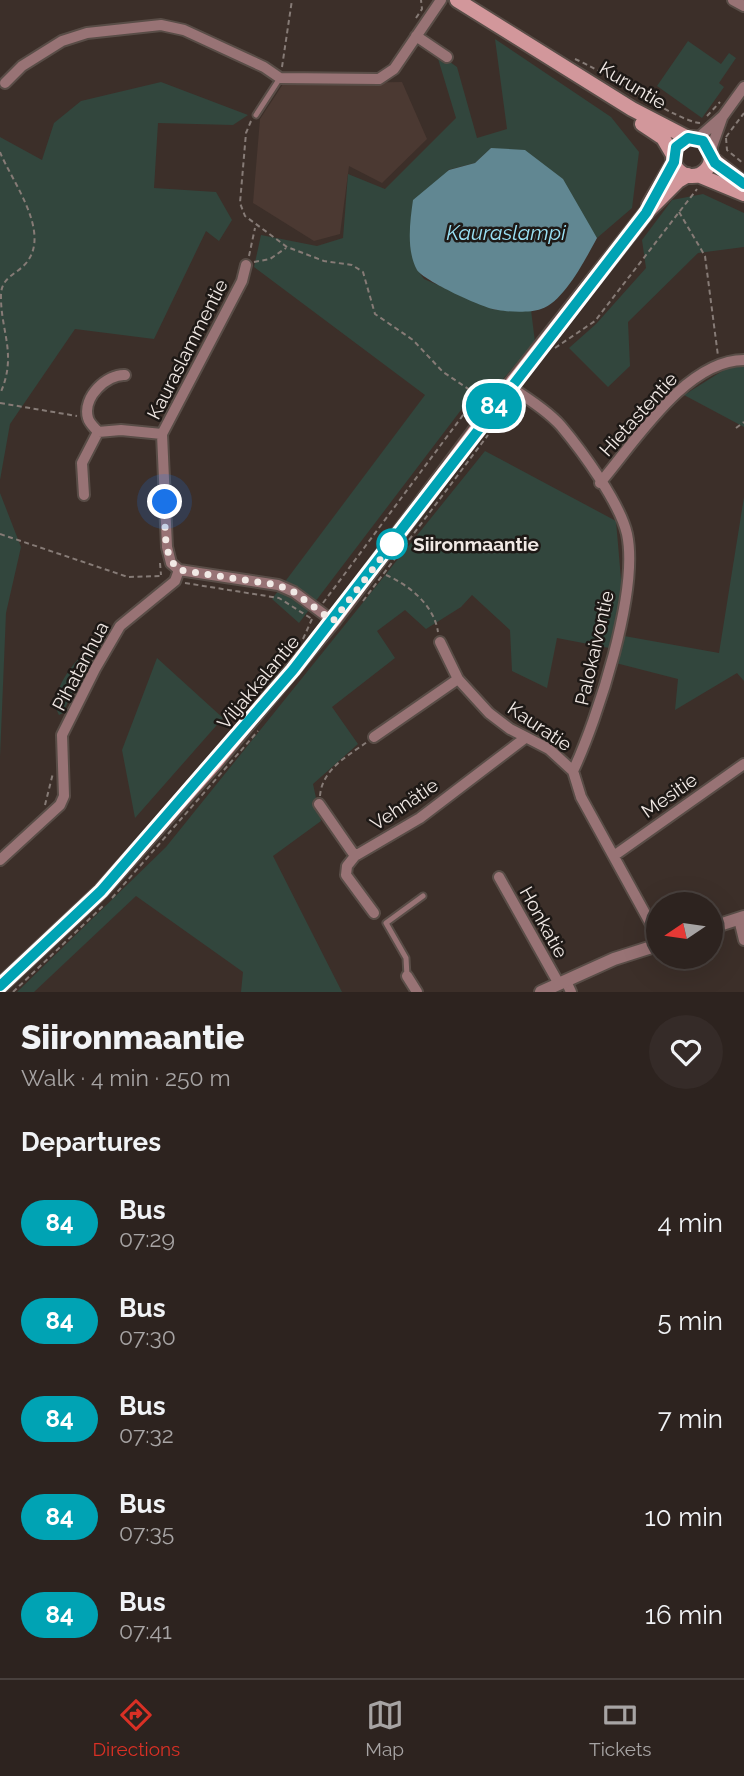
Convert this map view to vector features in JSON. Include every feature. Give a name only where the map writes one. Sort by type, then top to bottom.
[{"type":"main road","name":"Kuruntie","points":[[457,0],[632,109],[693,139]]},
{"type":"main road","name":"Kuruntie","points":[[558,65],[573,80],[663,138],[674,159]]},
{"type":"main road","points":[[744,184],[693,139],[676,147],[674,159],[695,179],[744,194]]},
{"type":"main road","points":[[695,179],[707,169],[711,155]]},
{"type":"main road","name":"Viljakkalantie","points":[[646,213],[674,159]]},
{"type":"main road","name":"Viljakkalantie","points":[[0,986],[101,891],[215,763],[333,621],[646,213],[678,181],[695,179]]},
{"type":"street","points":[[5,83],[22,66],[62,41],[87,33],[161,24],[184,30],[264,67],[280,78],[379,79],[394,69],[441,0]]},
{"type":"street","points":[[733,0],[744,6]]},
{"type":"street","points":[[416,36],[447,57]]},
{"type":"street","points":[[711,155],[723,116],[744,87]]},
{"type":"street","points":[[693,139],[718,132]]},
{"type":"street","name":"Kauraslammentie","points":[[177,576],[167,547],[162,435],[243,281],[246,265]]},
{"type":"street","name":"Hietastentie","points":[[600,483],[675,394],[719,364],[744,359]]},
{"type":"street","points":[[98,432],[88,418],[88,409],[96,391],[106,379],[125,375]]},
{"type":"street","name":"Palokaivontie","points":[[510,387],[559,424],[623,518],[628,536],[625,599],[599,711],[573,771]]},
{"type":"street","points":[[98,432],[121,430],[162,435]]},
{"type":"street","points":[[84,495],[82,463],[98,432]]},
{"type":"street","points":[[177,576],[278,585],[294,592],[315,615],[333,621]]},
{"type":"street","name":"Pihatanhua","points":[[0,860],[60,805],[64,796],[62,735],[120,626],[177,576]]},
{"type":"street","name":"Kauratie","points":[[440,642],[458,678],[489,713],[525,738],[549,749],[573,771]]},
{"type":"street","points":[[374,737],[458,678]]},
{"type":"street","name":"Vehnätie","points":[[355,856],[420,818],[525,738]]},
{"type":"street","name":"Mesitie","points":[[615,855],[744,764]]},
{"type":"street","points":[[573,771],[581,797],[646,914]]},
{"type":"street","points":[[319,803],[355,856],[347,866],[346,875],[374,913]]},
{"type":"street","name":"Honkatie","points":[[499,877],[565,986]]},
{"type":"street","points":[[723,924],[742,918],[744,940]]},
{"type":"street","points":[[541,992],[565,986],[614,959],[646,949]]},
{"type":"street","points":[[407,976],[416,992]]},
{"type":"lane","points":[[256,115],[280,78]]},
{"type":"lane","points":[[407,976],[406,958],[386,923],[424,896]]},
{"type":"path","points":[[280,78],[292,0]]},
{"type":"path","points":[[414,21],[422,9],[421,0]]},
{"type":"path","points":[[572,58],[602,70],[684,118],[718,132],[727,150],[744,164]]},
{"type":"path","points":[[718,132],[744,113]]},
{"type":"path","points":[[256,115],[246,133],[240,203],[245,216],[256,227],[287,247],[324,261],[352,265],[363,272],[375,314],[413,340],[443,372],[478,396],[315,615],[302,639]]},
{"type":"path","points":[[0,152],[15,177],[29,211],[34,240],[28,261],[9,276],[1,293],[8,364],[0,394]]},
{"type":"path","points":[[550,352],[594,321],[679,211],[695,179]]},
{"type":"path","points":[[679,211],[705,256],[719,364]]},
{"type":"path","points":[[256,227],[246,265],[270,259],[287,247]]},
{"type":"path","points":[[0,402],[88,418]]},
{"type":"path","points":[[736,428],[744,422]]},
{"type":"path","points":[[0,534],[128,576],[177,576],[279,598],[315,615]]},
{"type":"path","points":[[385,574],[404,583],[419,597],[436,622],[440,642]]},
{"type":"path","points":[[319,803],[320,787],[335,764],[374,737]]},
{"type":"path","points":[[38,815],[46,804],[53,772]]},
{"type":"shaded area","points":[[402,82],[427,139],[382,183],[349,166],[340,234],[314,241],[253,203],[260,119],[283,84]]},
{"type":"green space","points":[[495,39],[611,117],[639,152],[632,208],[597,238],[580,212],[491,148],[475,163],[448,170],[416,268],[424,279],[495,310],[531,310],[535,342],[491,393],[480,385],[299,623],[272,599],[425,395],[254,267],[261,235],[317,246],[343,238],[348,174],[385,189],[456,118],[436,52],[457,67],[477,138],[507,129]]},
{"type":"green space","points":[[688,41],[721,64],[729,53],[736,58],[719,83],[724,87],[702,118],[657,86]]},
{"type":"green space","points":[[161,82],[248,115],[233,125],[158,123],[154,188],[216,192],[232,220],[219,241],[206,231],[154,339],[75,329],[10,424],[0,480],[0,137],[42,160],[54,123],[81,101]]},
{"type":"green space","points":[[703,194],[744,213],[744,247],[698,253],[628,322],[630,366],[608,387],[569,348],[596,324],[646,268],[642,240],[672,200]]},
{"type":"green space","points":[[735,363],[744,364],[744,427],[684,395]]},
{"type":"green space","points":[[485,451],[616,521],[622,591],[613,634],[719,653],[744,497],[744,681],[737,673],[675,710],[678,679],[608,661],[609,648],[557,638],[547,688],[512,671],[510,630],[472,595],[461,607],[426,629],[405,610],[377,631],[395,658],[332,707],[358,744],[313,784],[321,821],[273,856],[342,992],[241,992],[243,972],[136,896],[34,992],[17,992],[166,847]]},
{"type":"green space","points":[[0,493],[21,547],[6,613],[0,757]]},
{"type":"green space","points":[[103,634],[107,636],[84,667],[63,713],[59,715],[57,694],[62,682],[87,649]]},
{"type":"green space","points":[[157,658],[223,718],[135,818],[122,750]]},
{"type":"water","name":"Kauraslampi","points":[[491,148],[525,150],[563,179],[597,238],[566,289],[550,305],[541,309],[508,311],[480,305],[422,275],[417,270],[411,254],[413,200],[449,170],[475,163]]},
{"type":"bus line","name":"84","points":[[0,986],[101,891],[215,763],[333,621],[494,406],[646,213],[654,194],[674,162],[676,147],[688,138],[703,141],[715,163],[744,184]]},
{"type":"place","name":"Siironmaantie","points":[[392,544]]},
{"type":"route","points":[[165,502],[167,547],[171,563],[179,570],[278,585],[294,592],[333,621],[392,544]]}]
